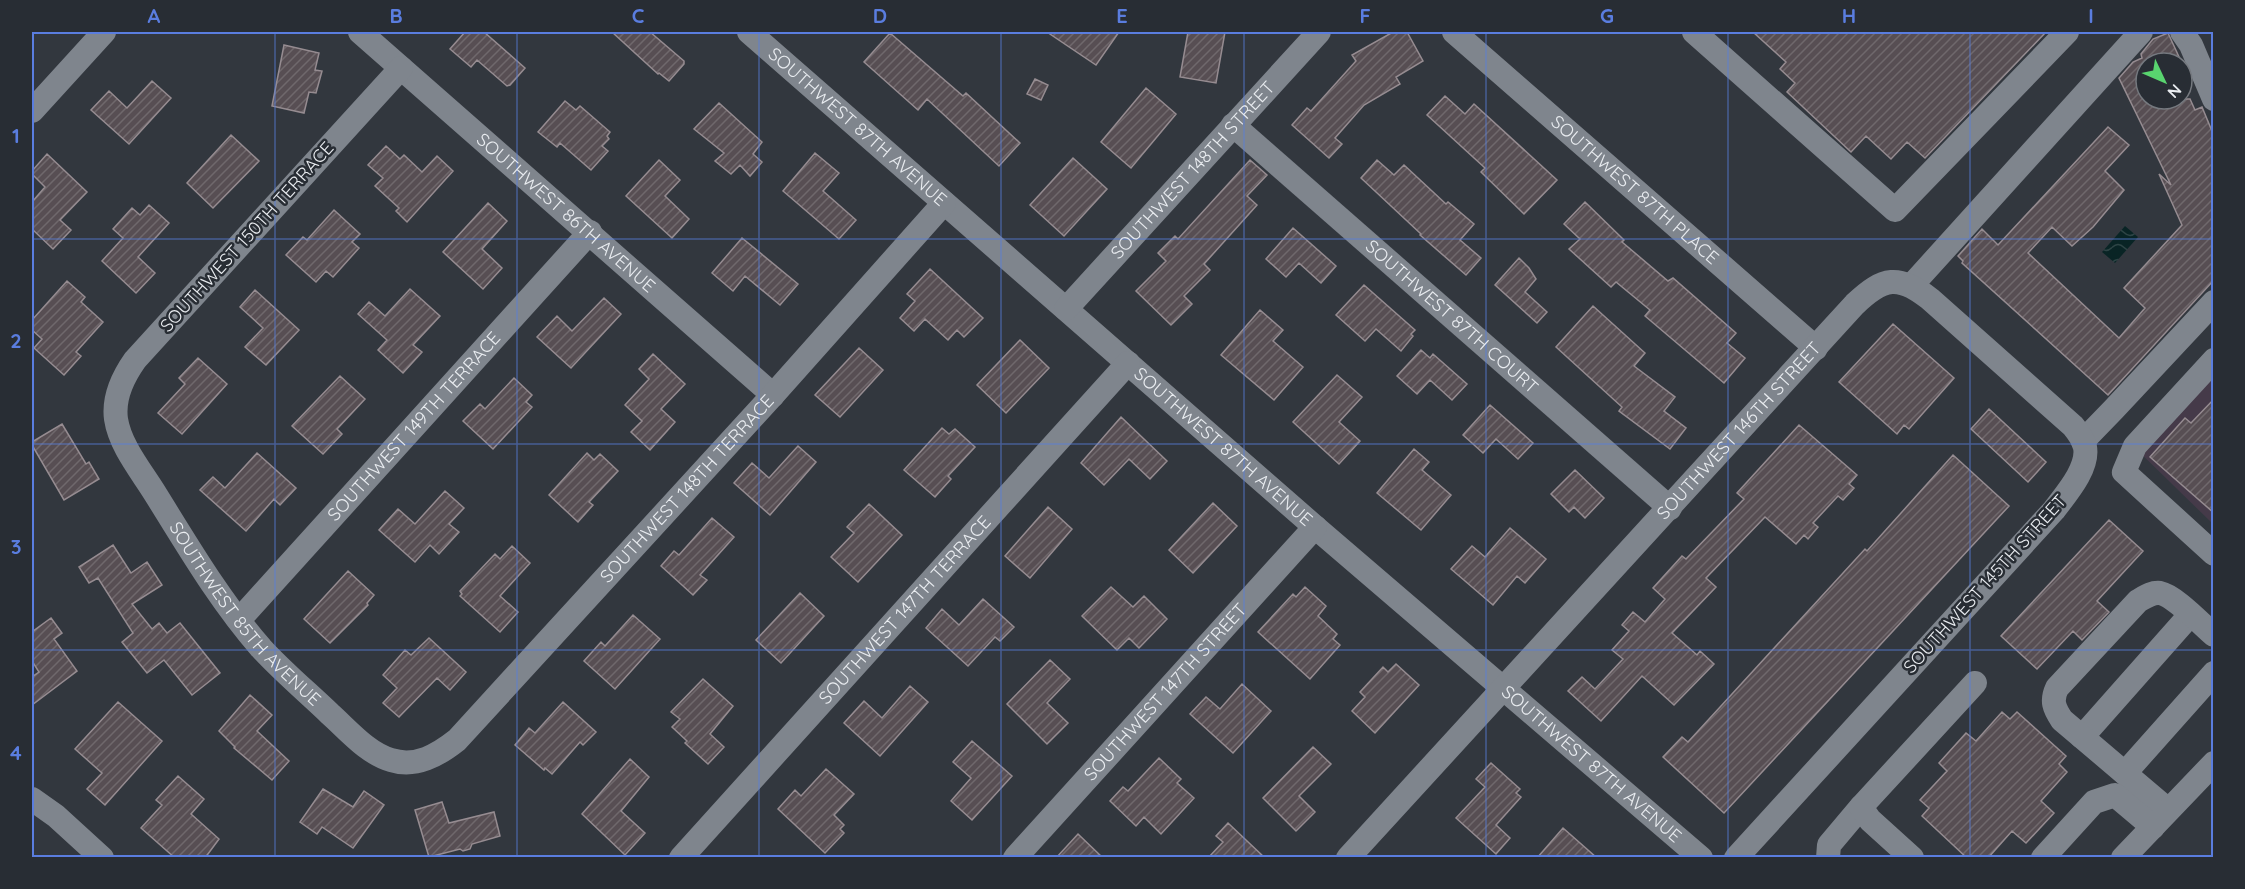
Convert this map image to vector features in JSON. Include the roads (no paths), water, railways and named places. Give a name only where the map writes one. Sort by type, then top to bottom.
[{"type":"street","points":[[32,111],[104,32]]},
{"type":"street","name":"SOUTHWEST 86TH AVENUE","points":[[360,32],[773,394]]},
{"type":"street","name":"SOUTHWEST 87TH AVENUE","points":[[750,32],[1315,527],[1701,858]]},
{"type":"street","name":"SOUTHWEST 148TH STREET","points":[[1066,309],[1319,32]]},
{"type":"street","name":"SOUTHWEST 87TH PLACE","points":[[1454,32],[1816,348]]},
{"type":"street","points":[[1694,32],[1895,210],[2067,32]]},
{"type":"street","points":[[2141,32],[1912,285],[2066,419],[2083,441],[2214,302]]},
{"type":"street","points":[[2182,32],[2191,45],[2214,99]]},
{"type":"street","name":"SOUTHWEST 150TH TERRACE","points":[[116,418],[116,401],[120,387],[135,360],[400,68]]},
{"type":"street","name":"SOUTHWEST 87TH COURT","points":[[1233,125],[1670,508]]},
{"type":"street","name":"SOUTHWEST 148TH TERRACE","points":[[418,762],[431,758],[458,740],[944,203]]},
{"type":"street","name":"SOUTHWEST 149TH TERRACE","points":[[239,620],[590,232]]},
{"type":"street","name":"SOUTHWEST 146TH STREET","points":[[1348,858],[1855,304],[1875,287],[1893,281],[1912,285]]},
{"type":"street","points":[[2214,360],[2135,446],[2124,472],[2214,554]]},
{"type":"street","name":"SOUTHWEST 147TH TERRACE","points":[[681,858],[1128,363]]},
{"type":"street","name":"SOUTHWEST 85TH AVENUE","points":[[116,418],[132,456],[200,567],[239,620],[274,661],[367,747],[392,760],[418,762]]},
{"type":"street","name":"SOUTHWEST 145TH STREET","points":[[1736,858],[2054,510],[2080,471],[2085,455],[2083,441]]},
{"type":"street","name":"SOUTHWEST 147TH STREET","points":[[1015,858],[1315,527]]},
{"type":"street","points":[[2161,818],[2126,773],[2062,720],[2054,708],[2053,698],[2057,688],[2138,601],[2150,594],[2159,593],[2170,597],[2214,635]]},
{"type":"street","points":[[2082,737],[2190,615]]},
{"type":"street","points":[[2126,773],[2214,673]]},
{"type":"street","points":[[1828,858],[1829,845],[1975,683]]},
{"type":"street","points":[[2123,858],[2214,763]]},
{"type":"street","points":[[2043,858],[2094,802],[2115,795],[2161,818]]},
{"type":"street","points":[[32,799],[56,816],[102,858]]},
{"type":"street","points":[[1861,807],[1870,820],[1912,858]]},
{"type":"water","points":[[2125,226],[2138,237],[2115,263],[2102,252]]}]
